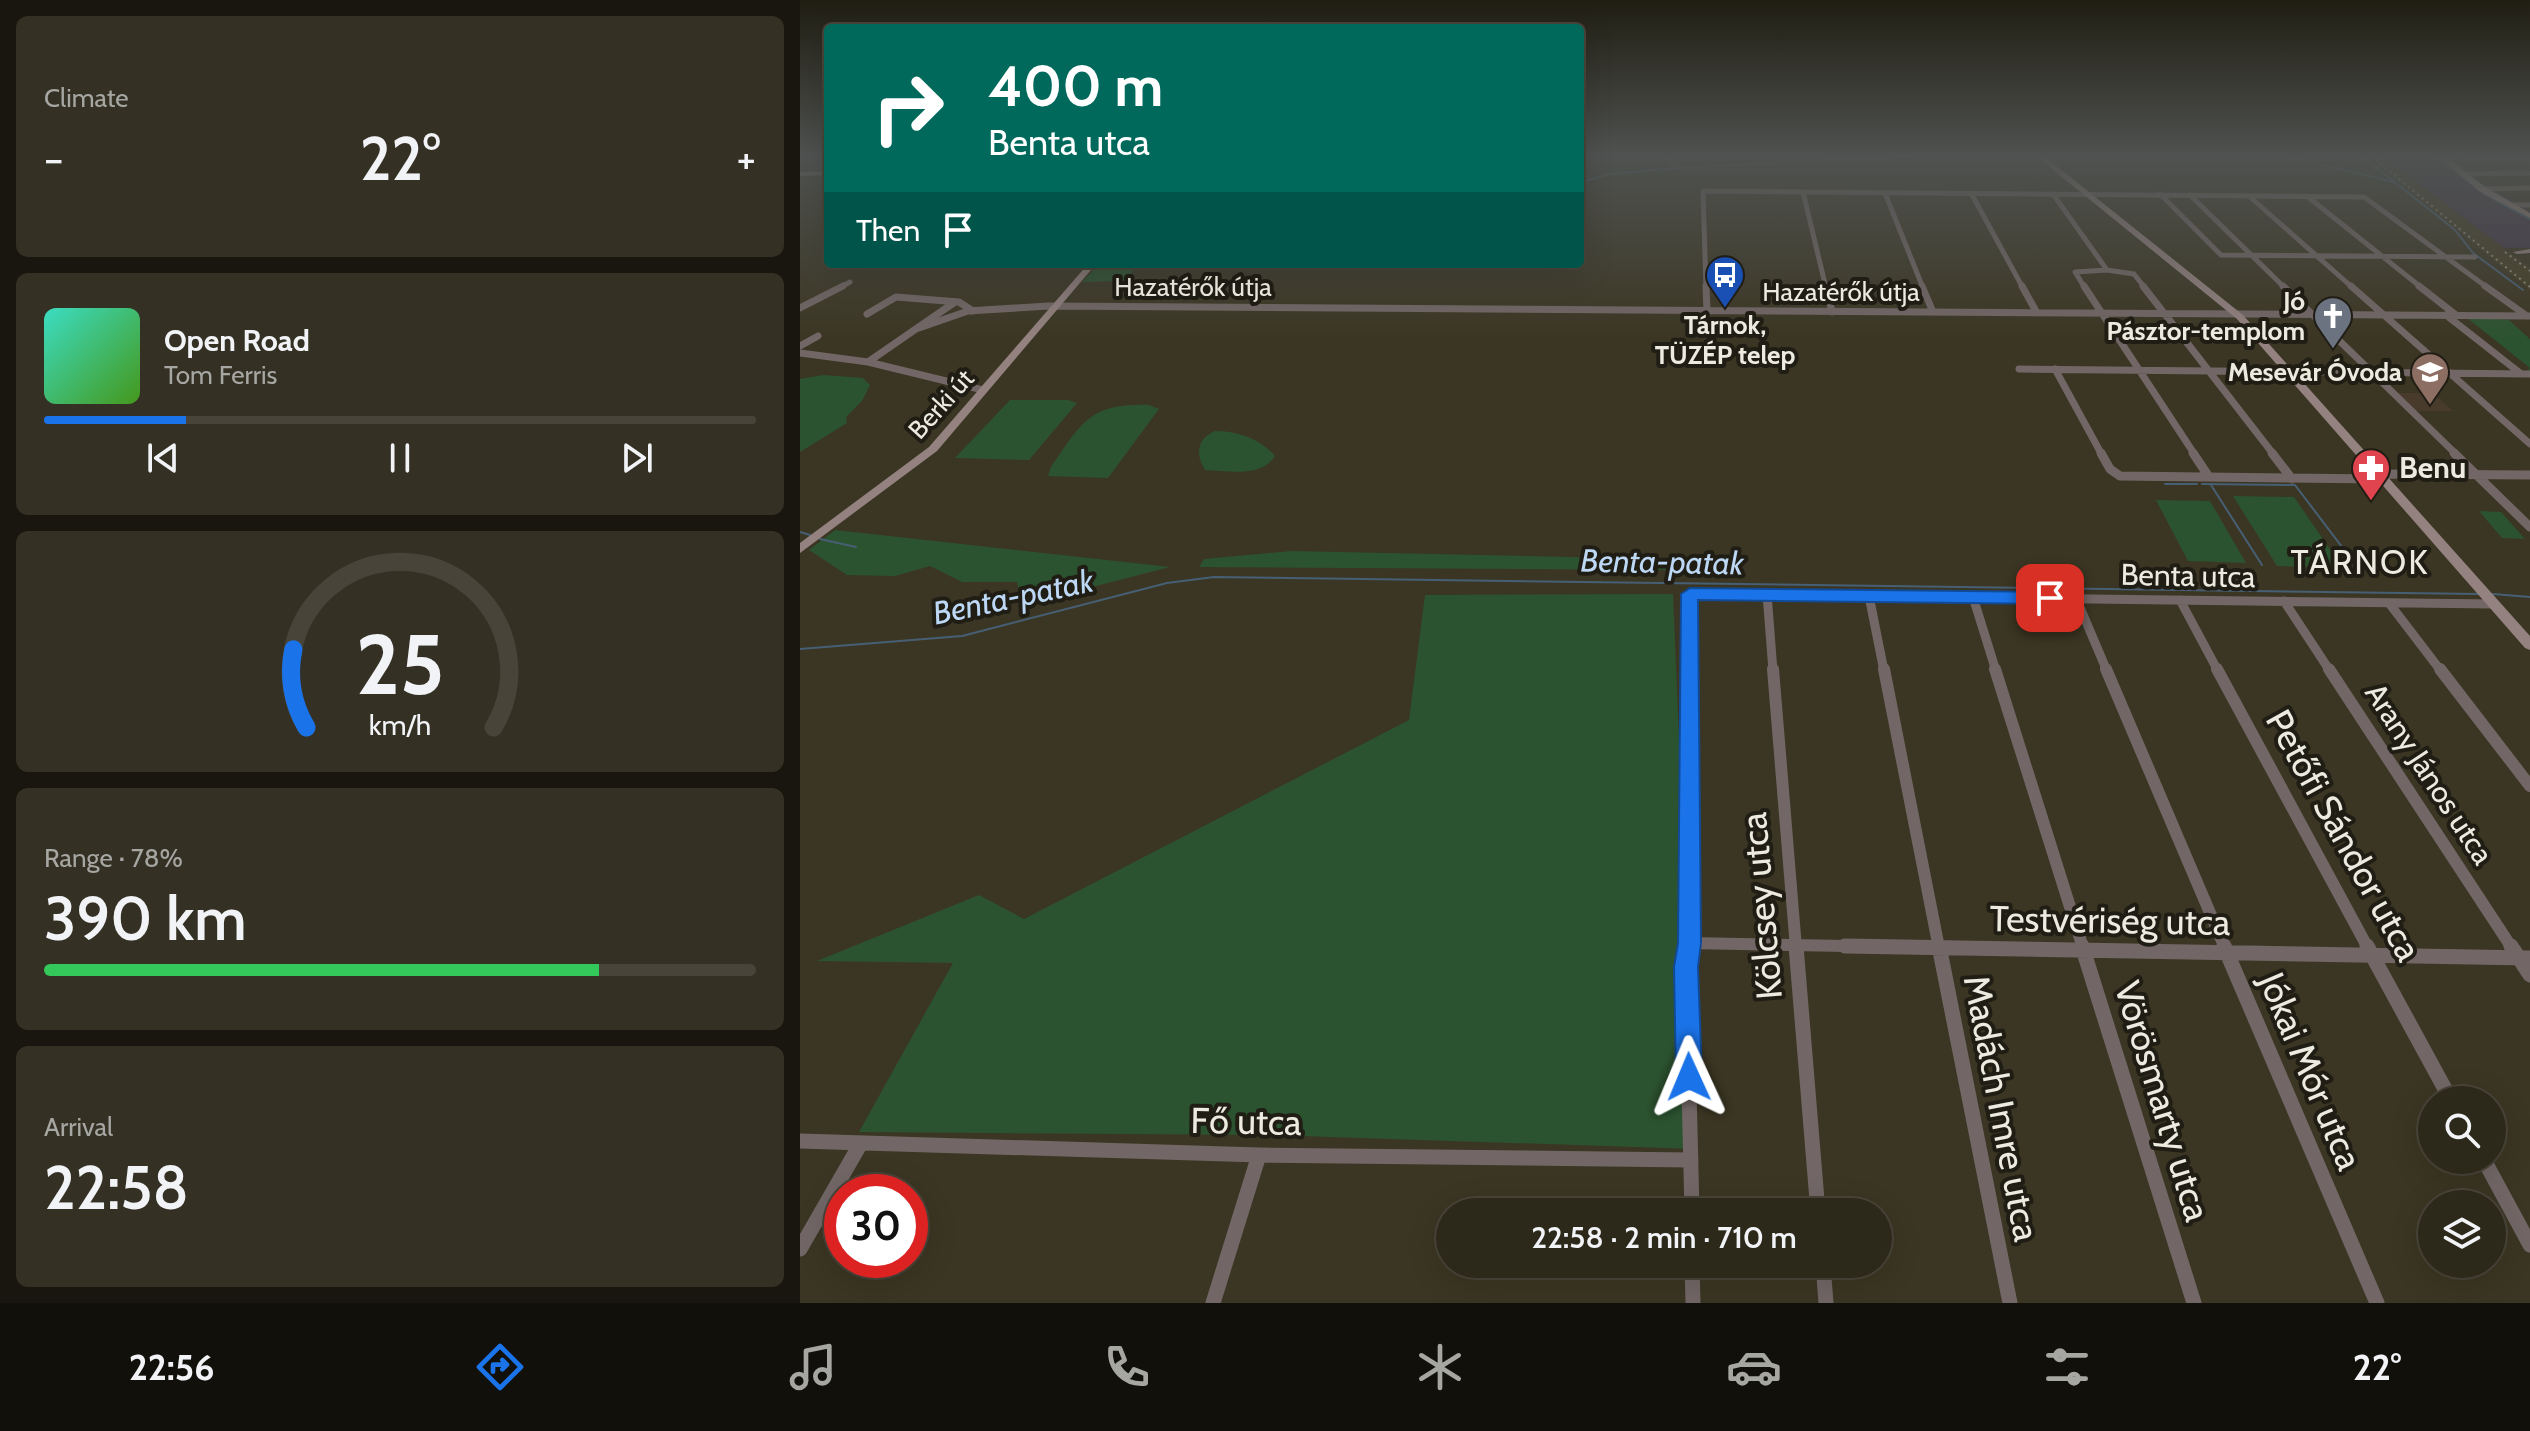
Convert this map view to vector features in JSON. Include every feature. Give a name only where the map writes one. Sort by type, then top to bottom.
[{"type":"street","points":[[1704,217],[1707,311]]},
{"type":"street","points":[[1809,217],[1832,312]]},
{"type":"street","points":[[1895,217],[1933,312]]},
{"type":"street","points":[[1984,217],[2037,313]]},
{"type":"street","points":[[2069,217],[2107,270]]},
{"type":"street","points":[[2115,217],[2236,314],[2530,645]]},
{"type":"street","points":[[2183,217],[2221,255],[2475,257]]},
{"type":"street","points":[[2213,217],[2530,527]]},
{"type":"street","points":[[2273,217],[2530,444]]},
{"type":"street","points":[[2333,217],[2456,315]]},
{"type":"street","points":[[2391,217],[2528,316]]},
{"type":"street","points":[[2517,252],[2530,251]]},
{"type":"street","name":"Berki út","points":[[800,549],[926,455],[1089,268]]},
{"type":"street","points":[[2209,477],[2075,272],[2133,272],[2292,479]]},
{"type":"street","points":[[800,308],[850,282]]},
{"type":"street","points":[[867,314],[896,297],[956,302],[973,311]]},
{"type":"street","points":[[868,362],[956,302]]},
{"type":"street","name":"Hazatérők útja","points":[[919,328],[954,314],[1056,306],[2528,316]]},
{"type":"street","points":[[2446,315],[2500,360],[2527,374]]},
{"type":"street","points":[[800,346],[818,336]]},
{"type":"street","points":[[800,353],[868,362],[983,390]]},
{"type":"street","points":[[2019,369],[2527,374]]},
{"type":"street","points":[[2055,369],[2110,469],[2120,476],[2292,479],[2530,475]]},
{"type":"street","name":"Benta utca","points":[[1689,943],[1690,594],[2493,604]]},
{"type":"street","name":"Kölcsey utca","points":[[1767,594],[1817,1198]]},
{"type":"street","name":"Madách Imre utca","points":[[1869,596],[2010,1303]]},
{"type":"street","name":"Vörösmarty utca","points":[[1973,597],[2194,1303]]},
{"type":"street","name":"Jókai Mór utca","points":[[2076,598],[2377,1303]]},
{"type":"street","name":"Petőfi Sándor utca","points":[[2180,600],[2443,1086]]},
{"type":"street","name":"Arany János utca","points":[[2284,601],[2525,958],[2530,975]]},
{"type":"street","points":[[2389,603],[2530,786]]},
{"type":"street","points":[[1689,943],[1686,967],[1692,1198]]},
{"type":"street","name":"Testvériség utca","points":[[1689,943],[2525,958]]},
{"type":"street","name":"Fő utca","points":[[800,1141],[1259,1155],[1691,1160]]},
{"type":"street","points":[[800,1249],[861,1143]]},
{"type":"street","points":[[1213,1303],[1259,1155]]},
{"type":"street","points":[[2492,1174],[2530,1245]]},
{"type":"street","points":[[1692,1278],[1693,1303]]},
{"type":"street","points":[[1824,1278],[1826,1303]]},
{"type":"shaded area","points":[[2442,217],[2462,217],[2530,268],[2530,290]]},
{"type":"shaded area","points":[[2463,217],[2530,217],[2530,248],[2504,248]]},
{"type":"shaded area","name":"Mesevár Óvoda","points":[[2398,393],[2433,393],[2453,411],[2416,411]]},
{"type":"green space","points":[[1095,268],[1185,268],[1134,269],[1125,281],[1082,282]]},
{"type":"green space","points":[[2466,317],[2512,320],[2509,320],[2530,339],[2530,368]]},
{"type":"green space","points":[[823,375],[863,378],[870,385],[862,401],[846,417],[847,423],[800,452],[800,379]]},
{"type":"green space","points":[[1010,400],[1068,400],[1077,403],[1029,460],[955,458]]},
{"type":"green space","points":[[1149,405],[1159,409],[1108,478],[1048,476],[1071,438],[1090,418],[1113,408]]},
{"type":"green space","points":[[1215,431],[1248,437],[1275,456],[1269,463],[1253,470],[1205,470],[1199,453],[1201,443]]},
{"type":"green space","points":[[2233,496],[2294,497],[2343,568],[2277,566]]},
{"type":"green space","points":[[2156,500],[2210,501],[2246,563],[2188,561]]},
{"type":"green space","points":[[2479,511],[2501,512],[2525,539],[2502,538]]},
{"type":"green space","points":[[835,530],[1170,567],[1022,605],[1017,582],[962,582],[930,566],[895,576],[847,575],[809,550]]},
{"type":"green space","points":[[1292,551],[1667,559],[1667,570],[1199,567],[1204,559]]},
{"type":"green space","points":[[1673,594],[1696,1149],[1268,1135],[859,1132],[953,963],[817,961],[979,895],[1024,919],[1409,720],[1425,595]]},
{"type":"waterway","points":[[2438,217],[2455,230],[2473,253],[2523,290]]},
{"type":"waterway","points":[[2526,217],[2530,219]]},
{"type":"waterway","points":[[2165,484],[2197,484]]},
{"type":"waterway","points":[[2202,484],[2295,485],[2361,572]]},
{"type":"waterway","points":[[2211,485],[2262,565]]},
{"type":"waterway","points":[[800,532],[810,535]]},
{"type":"waterway","points":[[820,539],[856,547]]},
{"type":"waterway","name":"Benta-patak","points":[[800,649],[962,636],[1167,583],[1214,577],[2479,594]]},
{"type":"waterway","name":"Benta-patak","points":[[2493,594],[2530,597]]},
{"type":"railway","points":[[2445,217],[2530,287]]},
{"type":"railway","points":[[2505,252],[2530,271]]},
{"type":"place","name":"Tárnok, TÜZÉP telep","points":[[1725,309]]},
{"type":"place","name":"Jó Pásztor-templom","points":[[2333,350]]},
{"type":"place","name":"Mesevár Óvoda","points":[[2430,406]]},
{"type":"place","name":"Benu","points":[[2371,502]]},
{"type":"district","name":"TÁRNOK","points":[[2360,562]]},
{"type":"route","points":[[1689,1077],[1686,958],[1689,943],[1690,594],[2050,598]]}]
